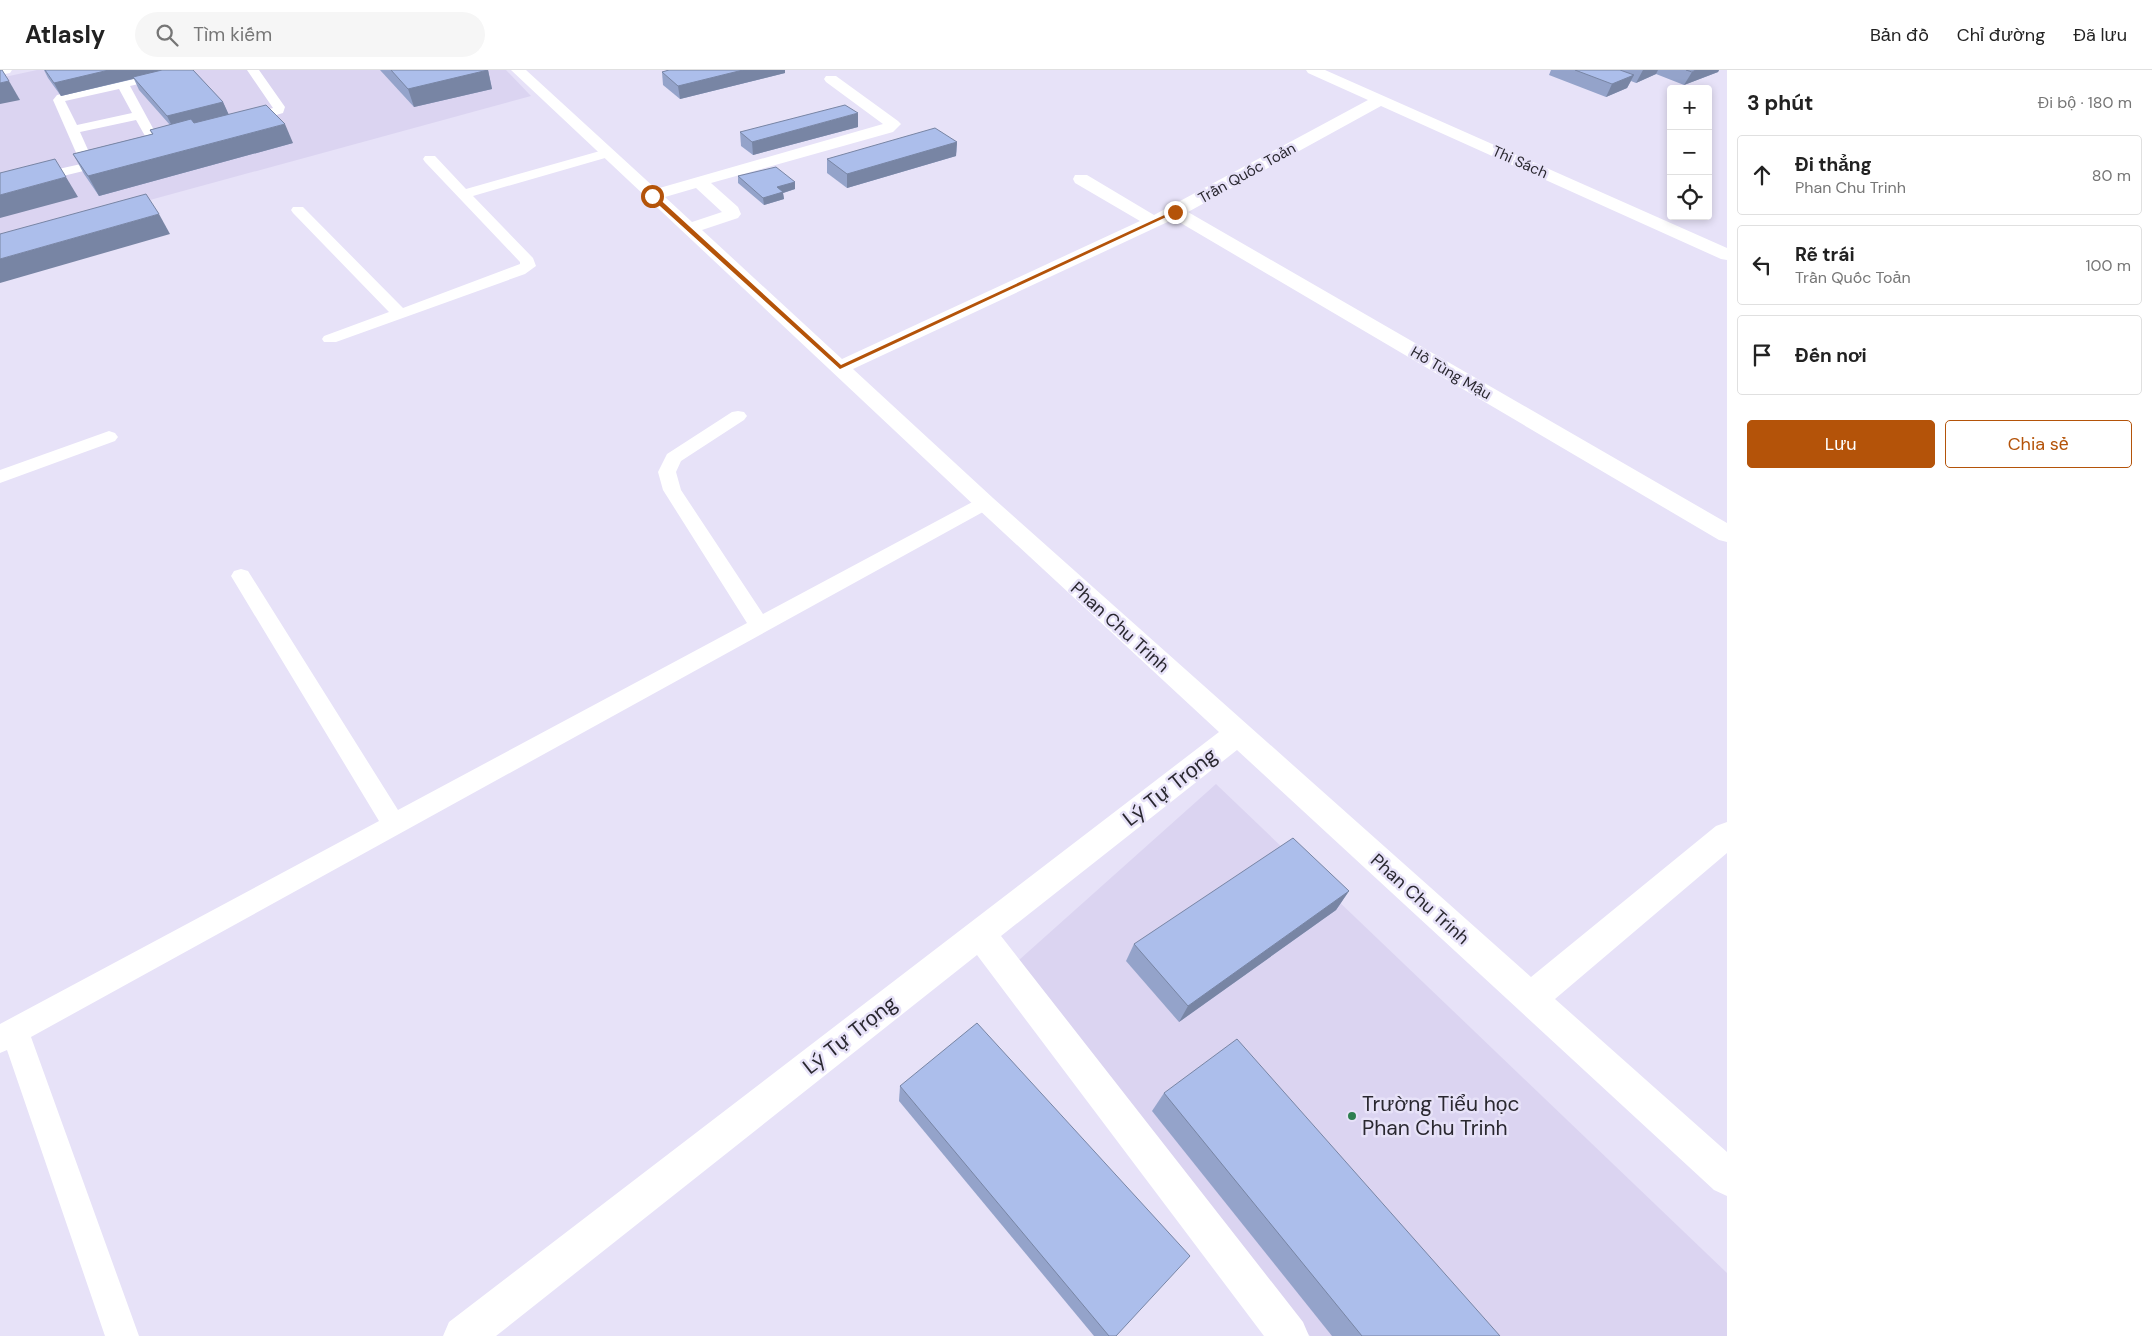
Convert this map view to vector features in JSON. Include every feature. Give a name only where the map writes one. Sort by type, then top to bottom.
[{"type":"street","points":[[0,71],[5,70]]},
{"type":"street","name":"Phan Chu Trinh","points":[[518,70],[985,503],[1727,1177]]},
{"type":"street","name":"Thi Sách","points":[[1313,70],[1727,255]]},
{"type":"street","points":[[652,196],[887,129],[893,124],[831,79]]},
{"type":"street","name":"Trần Quốc Toản","points":[[840,367],[1175,212],[1380,100]]},
{"type":"street","points":[[1081,179],[1154,222]]},
{"type":"street","points":[[689,229],[732,214],[732,210],[700,182]]},
{"type":"street","name":"Hồ Tùng Mậu","points":[[1175,212],[1727,534]]},
{"type":"street","name":"Lý Tự Trọng","points":[[462,1336],[1238,734]]},
{"type":"street","points":[[1530,999],[1727,835]]},
{"type":"street","points":[[980,934],[1290,1336]]},
{"type":"lane","points":[[88,166],[59,100],[61,98],[185,70]]},
{"type":"lane","points":[[234,122],[279,110],[279,107],[254,70]]},
{"type":"lane","points":[[122,83],[155,143],[154,147],[130,155]]},
{"type":"lane","points":[[72,130],[140,115]]},
{"type":"lane","points":[[463,194],[607,153]]},
{"type":"lane","points":[[59,173],[113,159]]},
{"type":"lane","points":[[330,338],[520,271],[528,266],[528,261],[430,159]]},
{"type":"lane","points":[[298,210],[400,314]]},
{"type":"lane","points":[[738,416],[673,458],[667,472],[672,490],[760,627]]},
{"type":"lane","points":[[0,477],[108,437]]},
{"type":"lane","points":[[122,1336],[8,1035],[985,503]]},
{"type":"lane","points":[[241,576],[394,824]]},
{"type":"shaded area","points":[[37,70],[506,70],[531,96],[0,241],[0,78]]},
{"type":"shaded area","name":"Trường Tiểu học Phan Chu Trinh","points":[[1216,784],[1727,1273],[1727,1336],[1310,1336],[1019,960]]},
{"type":"building","points":[[0,70],[2,70],[9,81],[0,83]]},
{"type":"building","points":[[45,70],[109,70],[54,83]]},
{"type":"building","points":[[162,70],[193,70],[223,102],[167,116],[133,77]]},
{"type":"building","points":[[391,70],[488,70],[408,89]]},
{"type":"building","points":[[669,70],[743,70],[678,86],[662,72]]},
{"type":"building","points":[[1575,70],[1620,70],[1634,75],[1612,84]]},
{"type":"building","points":[[266,105],[285,124],[88,176],[73,154],[153,134],[150,130],[191,119],[194,123]]},
{"type":"building","points":[[845,105],[858,113],[752,142],[740,132]]},
{"type":"building","points":[[935,128],[957,142],[847,174],[827,159]]},
{"type":"building","points":[[55,159],[66,177],[0,195],[0,173]]},
{"type":"building","points":[[776,167],[795,182],[777,187],[783,192],[763,198],[738,176]]},
{"type":"building","points":[[146,194],[159,214],[0,259],[0,234]]},
{"type":"building","points":[[1293,838],[1349,891],[1188,1006],[1134,944]]},
{"type":"building","points":[[977,1023],[1190,1256],[1116,1336],[1109,1336],[900,1086]]},
{"type":"building","points":[[1237,1039],[1500,1336],[1362,1336],[1164,1093]]},
{"type":"place","name":"Trường Tiểu học Phan Chu Trinh","points":[[1352,1116]]},
{"type":"route","points":[[652,196],[840,367],[1175,212]]}]
